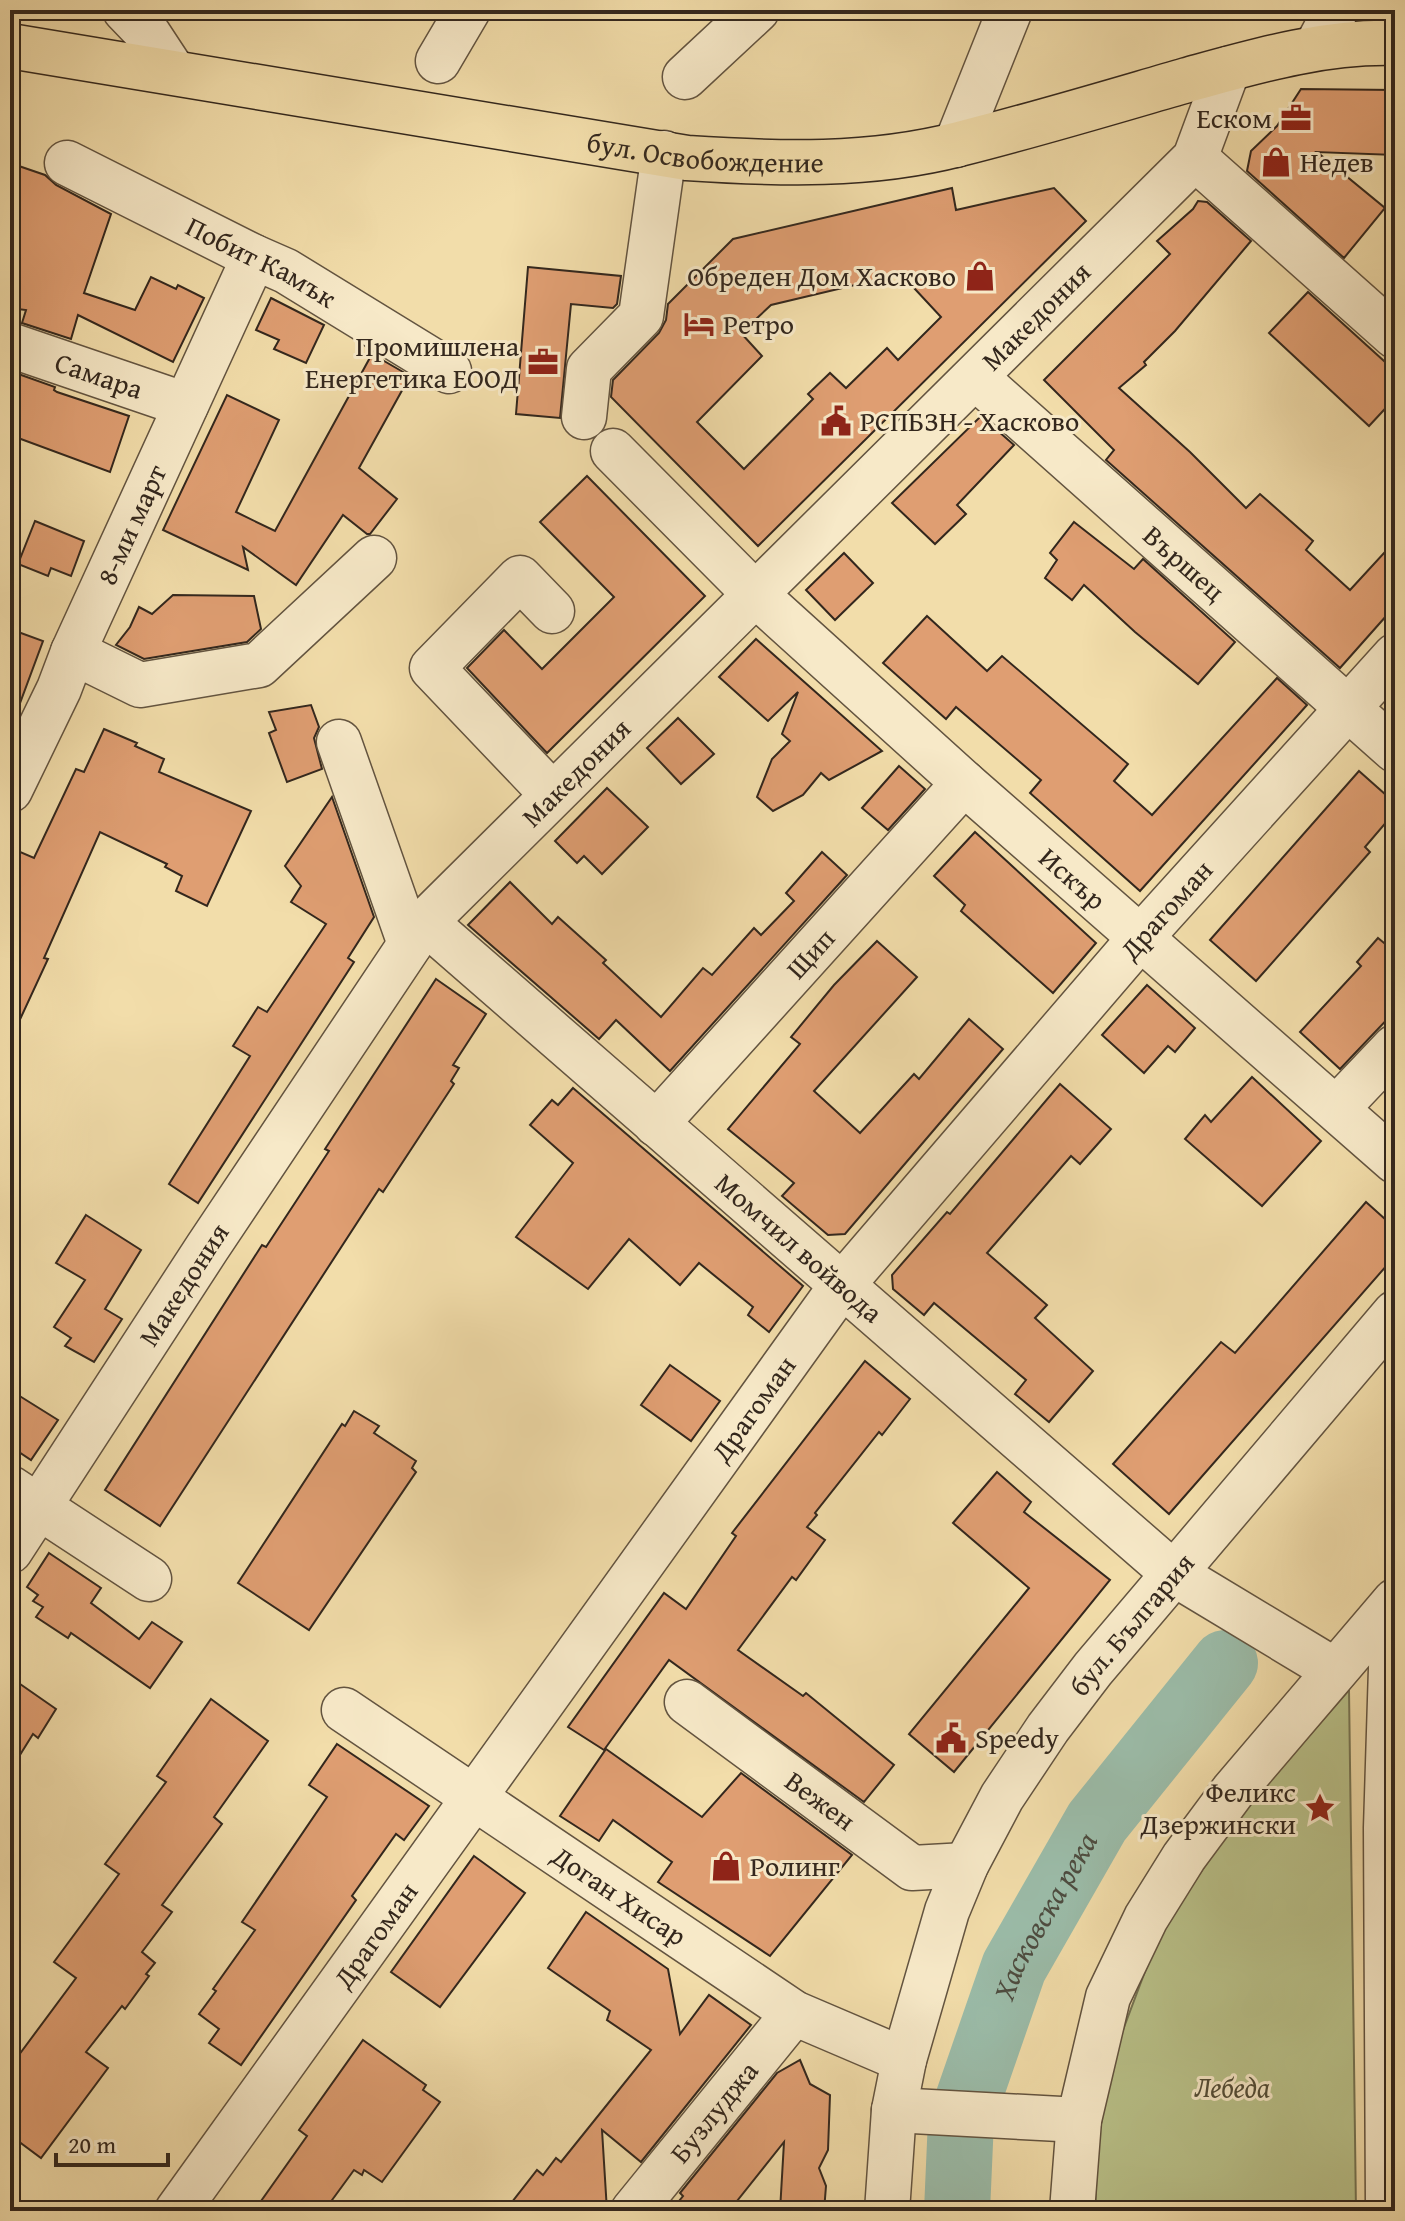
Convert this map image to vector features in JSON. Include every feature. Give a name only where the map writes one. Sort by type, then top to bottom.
[{"type":"main road","name":"бул. Освобождение","points":[[10,46],[172,70],[687,158],[776,164],[852,161],[956,145],[1228,69],[1326,28],[1356,42],[1395,43]]},
{"type":"street","points":[[125,10],[149,35],[172,70]]},
{"type":"street","points":[[438,61],[468,10]]},
{"type":"street","points":[[685,77],[757,10]]},
{"type":"street","points":[[956,145],[1011,12]]},
{"type":"street","name":"Македония","points":[[10,1551],[24,1498],[418,933],[552,794],[1195,158],[1228,69]]},
{"type":"street","points":[[584,417],[589,369],[641,316],[664,153]]},
{"type":"street","points":[[1195,158],[1395,336]]},
{"type":"street","name":"Побит Камък","points":[[67,163],[286,271],[449,371]]},
{"type":"street","name":"8-ми март","points":[[10,790],[26,715],[59,689],[73,652],[254,257]]},
{"type":"street","name":"Самара","points":[[10,345],[186,405]]},
{"type":"street","name":"Вършец","points":[[975,377],[1395,750]]},
{"type":"street","name":"Искър","points":[[613,451],[754,593],[964,783],[1395,1161]]},
{"type":"street","points":[[73,652],[140,685],[259,665],[374,558]]},
{"type":"street","points":[[552,611],[520,578],[432,668],[552,794]]},
{"type":"street","name":"Драгоман","points":[[177,2211],[842,1285],[1141,937],[1395,656]]},
{"type":"street","points":[[339,742],[418,933]]},
{"type":"street","name":"Щип","points":[[656,1124],[964,783]]},
{"type":"street","name":"Момчил войвода","points":[[418,933],[656,1124],[1173,1573],[1334,1670]]},
{"type":"street","points":[[1337,1108],[1395,1047]]},
{"type":"street","name":"бул. България","points":[[887,2211],[894,2110],[904,2060],[947,1911],[966,1865],[1002,1797],[1048,1728],[1093,1669],[1395,1313]]},
{"type":"street","points":[[24,1498],[149,1579]]},
{"type":"street","points":[[1072,2211],[1079,2120],[1108,1997],[1146,1918],[1184,1857],[1233,1791],[1394,1603]]},
{"type":"street","points":[[1388,2211],[1394,1603]]},
{"type":"street","name":"Вежен","points":[[687,1702],[912,1868],[966,1865]]},
{"type":"street","name":"Доган Хисар","points":[[344,1710],[794,2013],[904,2060]]},
{"type":"street","name":"Бузлуджа","points":[[633,2211],[794,2013]]},
{"type":"street","points":[[894,2110],[1079,2120]]},
{"type":"green space","name":"Лебеда","points":[[1349,1690],[1356,2211],[1095,2211],[1100,2091],[1158,1937],[1234,1822]]},
{"type":"building","points":[[1301,89],[1395,90],[1395,155],[1317,152],[1385,208],[1344,258],[1247,171],[1251,151],[1277,126]]},
{"type":"building","points":[[10,163],[45,175],[56,185],[111,214],[84,293],[135,310],[151,277],[176,289],[178,285],[204,298],[173,362],[78,315],[71,339],[22,323],[26,310],[10,308]]},
{"type":"building","points":[[952,188],[956,210],[1054,188],[1086,221],[758,546],[611,397],[613,380],[659,333],[666,320],[668,304],[733,239]],"holes":[[[901,274],[941,317],[898,360],[887,348],[846,388],[830,373],[808,394],[813,399],[744,469],[697,422],[762,356],[741,333],[771,305]]]},
{"type":"building","points":[[1198,201],[1207,202],[1251,241],[1175,331],[1144,362],[1146,365],[1119,388],[1246,508],[1260,494],[1313,541],[1306,550],[1350,590],[1395,541],[1395,606],[1340,668],[1106,460],[1114,450],[1044,380],[1170,254],[1157,241]]},
{"type":"building","name":"Промишлена Енергетика ЕООД","points":[[528,267],[621,276],[617,304],[613,308],[571,304],[560,418],[516,414]]},
{"type":"building","points":[[1308,292],[1395,371],[1395,398],[1369,426],[1269,333]]},
{"type":"building","points":[[271,298],[324,325],[306,363],[274,349],[279,340],[256,330]]},
{"type":"building","points":[[372,354],[410,376],[359,468],[397,499],[370,534],[343,515],[296,585],[243,547],[248,570],[163,530],[227,395],[279,420],[236,512],[275,531]]},
{"type":"building","points":[[10,371],[55,387],[57,392],[129,416],[110,472],[10,435]]},
{"type":"building","points":[[981,416],[1014,445],[957,505],[966,514],[935,544],[892,503]]},
{"type":"building","points":[[587,476],[705,596],[547,753],[467,668],[504,630],[542,669],[614,597],[540,522]]},
{"type":"building","points":[[35,521],[84,541],[71,576],[51,568],[48,576],[18,564]]},
{"type":"building","points":[[1074,522],[1134,569],[1143,559],[1235,642],[1198,684],[1084,585],[1072,600],[1045,578],[1057,560],[1050,553]]},
{"type":"building","points":[[844,553],[873,583],[835,620],[806,590]]},
{"type":"building","points":[[173,595],[254,596],[261,629],[247,642],[144,659],[116,645],[130,627],[139,607],[152,614]]},
{"type":"building","points":[[927,616],[987,671],[1002,656],[1128,764],[1114,781],[1152,815],[1277,678],[1307,705],[1140,891],[1030,793],[1041,780],[956,707],[946,719],[883,663]]},
{"type":"building","points":[[10,629],[43,641],[13,722],[10,722]]},
{"type":"building","points":[[756,639],[882,751],[829,780],[821,773],[803,795],[773,811],[757,797],[772,759],[790,741],[782,734],[798,692],[768,721],[719,677]]},
{"type":"building","points":[[311,705],[319,727],[314,738],[322,769],[287,782],[269,733],[276,730],[269,712]]},
{"type":"building","points":[[678,718],[714,754],[681,784],[647,748]]},
{"type":"building","points":[[104,729],[164,759],[159,772],[251,811],[207,906],[176,891],[182,876],[165,867],[167,864],[100,832],[44,958],[48,959],[10,1041],[10,870],[18,851],[34,858],[76,769],[84,772]]},
{"type":"building","points":[[899,766],[925,789],[888,830],[862,808]]},
{"type":"building","points":[[1359,771],[1395,803],[1395,812],[1365,847],[1370,852],[1256,981],[1210,940]]},
{"type":"building","points":[[607,788],[648,827],[602,874],[584,856],[577,863],[555,841]]},
{"type":"building","points":[[332,797],[374,917],[348,958],[354,962],[198,1203],[169,1184],[250,1056],[233,1046],[258,1007],[267,1012],[326,924],[291,902],[301,886],[285,866]]},
{"type":"building","points":[[975,832],[1096,943],[1053,993],[961,911],[965,905],[934,876]]},
{"type":"building","points":[[822,852],[847,875],[670,1071],[616,1020],[599,1039],[468,925],[510,882],[552,924],[558,917],[606,960],[603,963],[661,1017],[703,968],[712,975],[754,928],[761,935],[794,901],[786,893]]},
{"type":"building","points":[[1378,938],[1395,952],[1395,1011],[1340,1069],[1300,1032],[1361,966],[1357,962]]},
{"type":"building","points":[[877,941],[917,977],[814,1091],[860,1133],[914,1074],[919,1079],[969,1019],[1003,1049],[845,1234],[828,1235],[782,1196],[794,1183],[728,1129],[800,1044],[791,1037],[834,985]]},
{"type":"building","points":[[436,979],[486,1014],[453,1065],[459,1068],[451,1081],[454,1084],[383,1192],[379,1189],[160,1526],[105,1490],[262,1245],[266,1247],[329,1151],[325,1149]]},
{"type":"building","points":[[1147,985],[1195,1028],[1175,1052],[1168,1046],[1144,1073],[1102,1035]]},
{"type":"building","points":[[1252,1077],[1321,1141],[1262,1206],[1185,1139],[1205,1115],[1211,1122]]},
{"type":"building","points":[[1060,1084],[1111,1129],[1080,1164],[1071,1156],[987,1253],[1047,1305],[1035,1318],[1093,1371],[1049,1422],[1015,1394],[1026,1380],[934,1303],[924,1315],[893,1289],[892,1275],[947,1212],[950,1214]]},
{"type":"building","points":[[573,1088],[803,1286],[769,1332],[748,1315],[753,1307],[699,1263],[680,1285],[629,1239],[588,1289],[516,1237],[573,1163],[530,1125],[552,1100],[558,1105]]},
{"type":"building","points":[[1366,1202],[1395,1228],[1395,1256],[1169,1514],[1113,1464],[1221,1342],[1235,1353]]},
{"type":"building","points":[[86,1215],[141,1250],[105,1309],[122,1319],[94,1362],[65,1346],[71,1338],[54,1327],[85,1280],[56,1263]]},
{"type":"building","points":[[865,1361],[910,1399],[882,1435],[879,1432],[815,1513],[817,1515],[807,1527],[825,1540],[796,1580],[792,1577],[738,1650],[803,1696],[806,1693],[894,1765],[864,1802],[669,1660],[604,1750],[568,1727],[664,1593],[686,1609],[736,1536],[732,1533]]},
{"type":"building","points":[[670,1365],[720,1401],[691,1441],[641,1405]]},
{"type":"building","points":[[10,1390],[58,1420],[31,1460],[10,1446]]},
{"type":"building","points":[[354,1411],[379,1426],[374,1433],[416,1461],[412,1468],[416,1472],[309,1630],[238,1583],[342,1424],[345,1426]]},
{"type":"building","points":[[997,1472],[1031,1502],[1024,1512],[1110,1580],[954,1772],[909,1734],[1029,1588],[953,1523]]},
{"type":"building","points":[[49,1553],[101,1588],[91,1603],[139,1639],[152,1622],[182,1642],[150,1688],[71,1633],[68,1638],[36,1617],[43,1607],[33,1601],[38,1595],[27,1587]]},
{"type":"building","points":[[10,1677],[56,1709],[38,1738],[33,1734],[10,1771]]},
{"type":"building","points":[[211,1699],[268,1741],[214,1817],[222,1824],[162,1905],[172,1912],[142,1952],[155,1963],[146,1974],[149,1976],[125,2009],[122,2006],[86,2052],[108,2068],[41,2158],[10,2135],[10,2067],[76,1978],[54,1962],[119,1874],[105,1864],[166,1782],[157,1776]]},
{"type":"building","points":[[337,1744],[429,1806],[404,1840],[396,1834],[352,1896],[356,1900],[241,2065],[209,2043],[219,2029],[199,2014],[255,1930],[242,1922],[327,1797],[309,1785]]},
{"type":"building","name":"Ролинг","points":[[606,1749],[702,1817],[741,1773],[852,1855],[770,1956],[658,1882],[672,1862],[613,1820],[599,1841],[560,1816]]},
{"type":"building","points":[[474,1856],[525,1893],[440,2007],[391,1972]]},
{"type":"building","points":[[586,1912],[668,1969],[680,2034],[709,1995],[751,2025],[641,2162],[602,2130],[607,2211],[505,2211],[537,2170],[543,2175],[556,2158],[561,2162],[651,2050],[607,2020],[610,2011],[548,1968]]},
{"type":"building","points":[[363,2040],[426,2085],[423,2090],[440,2102],[382,2182],[364,2170],[362,2175],[354,2170],[324,2211],[254,2211],[307,2136],[299,2130]]},
{"type":"building","points":[[800,2060],[810,2084],[830,2095],[828,2150],[819,2168],[826,2186],[824,2211],[780,2211],[784,2142],[729,2211],[671,2211],[683,2196],[680,2193],[777,2073]]},
{"type":"waterway","name":"Хасковска река","points":[[957,2211],[961,2120],[1014,1967],[1097,1822],[1225,1663]]},
{"type":"place","name":"Еском","points":[[1296,118]]},
{"type":"place","name":"Недев","points":[[1276,162]]},
{"type":"place","name":"Обреден Дом Хасково","points":[[980,276]]},
{"type":"place","name":"Ретро","points":[[699,324]]},
{"type":"place","name":"Промишлена Енергетика ЕООД","points":[[543,362]]},
{"type":"place","name":"РСПБЗН - Хасково","points":[[836,421]]},
{"type":"place","name":"Speedy","points":[[951,1738]]},
{"type":"place","name":"Феликс Дзержински","points":[[1320,1808]]},
{"type":"place","name":"Ролинг","points":[[726,1866]]}]
